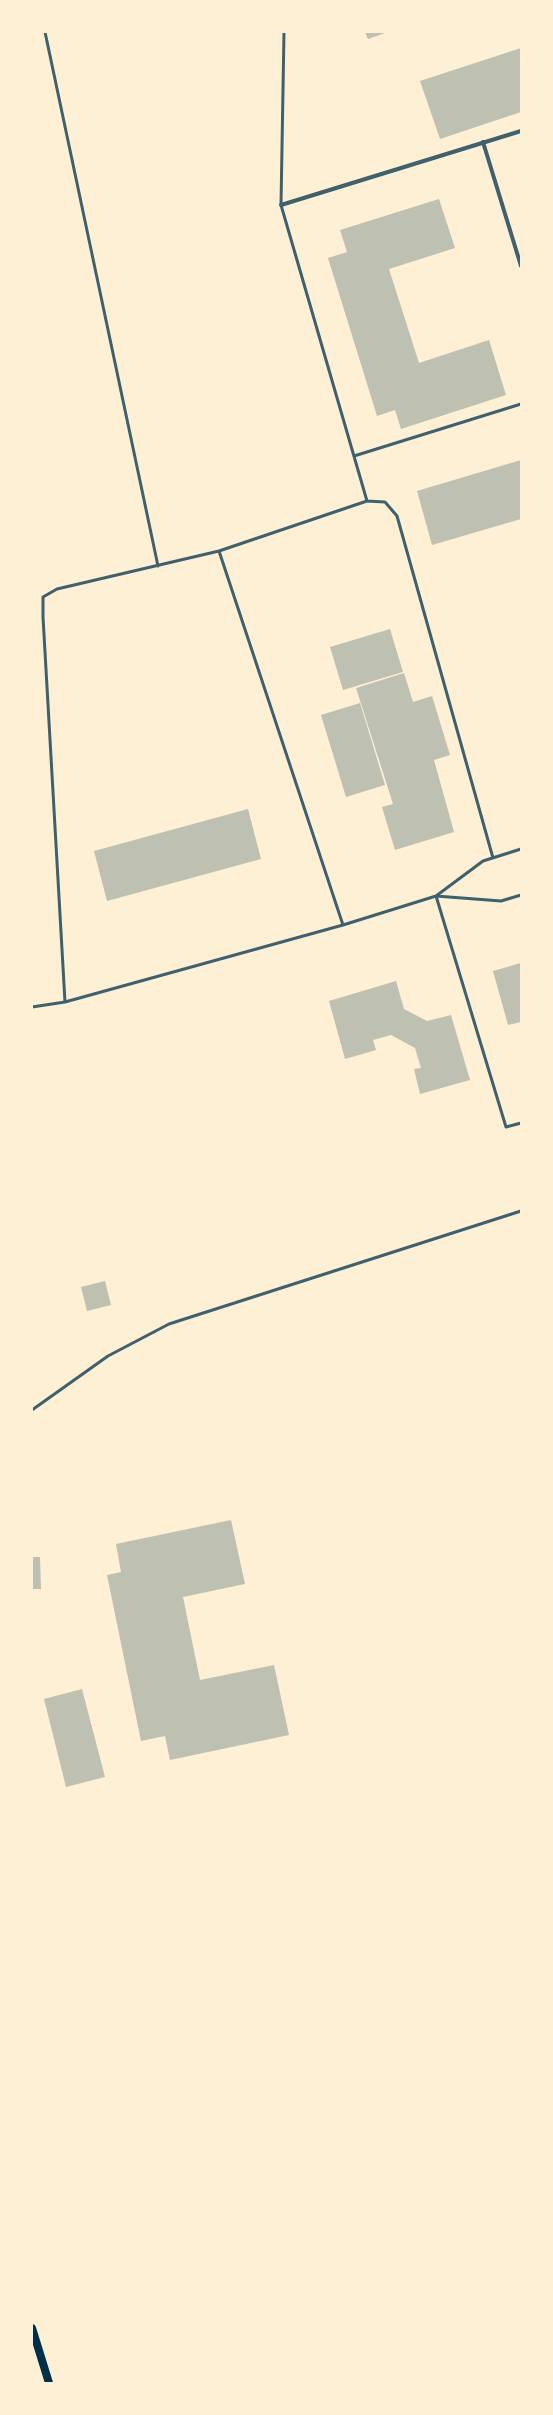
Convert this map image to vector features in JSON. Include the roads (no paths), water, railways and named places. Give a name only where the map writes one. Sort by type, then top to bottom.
[{"type":"main road","points":[[32,2328],[49,2383]]},
{"type":"street","points":[[281,205],[521,130]]},
{"type":"street","points":[[483,142],[521,266]]},
{"type":"lane","points":[[45,32],[158,566]]},
{"type":"lane","points":[[284,32],[281,205],[367,501]]},
{"type":"lane","points":[[354,456],[521,404]]},
{"type":"lane","points":[[65,1002],[43,597],[57,589],[219,551],[367,501],[385,502],[397,516],[494,858]]},
{"type":"lane","points":[[219,551],[343,926]]},
{"type":"lane","points":[[32,1007],[65,1002],[343,926],[436,896],[484,861],[521,849]]},
{"type":"lane","points":[[436,896],[501,901],[521,895]]},
{"type":"lane","points":[[436,896],[506,1127],[521,1123]]},
{"type":"lane","points":[[32,1410],[108,1356],[169,1324],[521,1211]]}]
